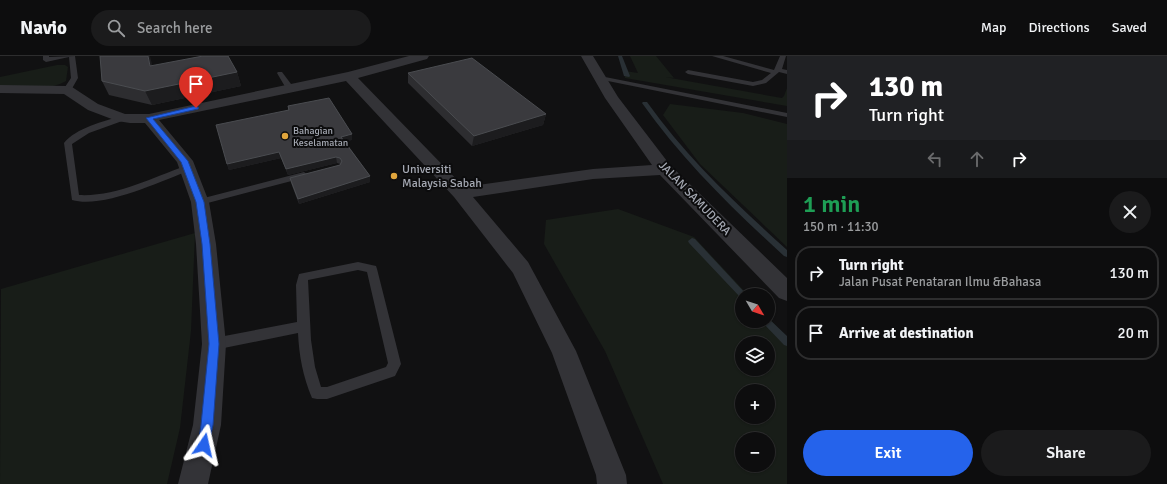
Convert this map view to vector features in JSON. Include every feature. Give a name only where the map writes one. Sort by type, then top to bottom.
[{"type":"street","points":[[0,89],[67,90],[93,107],[122,118],[149,118],[349,76],[423,56]]},
{"type":"street","name":"JALAN SAMUDERA","points":[[586,56],[612,98],[664,169],[787,292]]},
{"type":"street","points":[[349,76],[460,193],[521,268],[564,351],[612,484]]},
{"type":"street","points":[[149,118],[185,161],[200,202],[206,244],[214,344],[207,425],[193,484]]},
{"type":"street","points":[[460,193],[593,174],[664,169]]},
{"type":"lane","points":[[46,56],[46,60],[66,56]]},
{"type":"lane","points":[[67,90],[74,83],[76,76],[72,56]]},
{"type":"lane","points":[[715,56],[787,72]]},
{"type":"lane","points":[[688,72],[753,84],[764,82],[777,71],[783,56]]},
{"type":"lane","points":[[280,73],[290,88]]},
{"type":"lane","points":[[600,78],[787,115]]},
{"type":"lane","points":[[122,118],[84,133],[72,139],[68,143],[75,198],[85,200],[105,197],[188,168]]},
{"type":"lane","points":[[200,202],[314,173]]},
{"type":"lane","points":[[358,266],[372,269],[395,364],[390,372],[327,392],[317,392],[311,379],[308,365],[305,326],[302,285],[303,277],[358,266]]},
{"type":"lane","points":[[214,344],[305,326]]},
{"type":"shaded area","points":[[630,56],[656,56],[674,78],[665,77],[782,98],[787,88],[787,106],[625,78],[625,71],[638,73]]},
{"type":"shaded area","points":[[57,65],[65,65],[68,67],[66,81],[58,85],[34,89],[0,89],[0,77]]},
{"type":"shaded area","points":[[670,104],[743,113],[787,124],[787,247],[700,164],[663,115]]},
{"type":"shaded area","points":[[618,209],[694,237],[741,288],[735,288],[735,328],[775,328],[775,324],[787,337],[787,484],[663,484],[605,351],[544,244],[546,220]]},
{"type":"shaded area","points":[[195,233],[191,331],[180,428],[167,484],[0,484],[1,289]]},
{"type":"building","points":[[100,56],[148,56],[150,66],[203,56],[228,56],[237,72],[145,91],[102,81]]},
{"type":"building","points":[[472,58],[546,114],[474,136],[408,73]]},
{"type":"building","points":[[329,98],[352,134],[341,137],[370,176],[298,199],[290,178],[340,165],[342,161],[340,158],[336,157],[286,169],[279,152],[227,164],[216,125],[289,110],[288,106]]},
{"type":"waterway","points":[[620,56],[627,76]]},
{"type":"waterway","points":[[645,103],[693,164],[711,183],[787,254]]},
{"type":"waterway","points":[[692,241],[736,288]]},
{"type":"waterway","points":[[774,328],[787,342]]},
{"type":"place","name":"Bahagian Keselamatan","points":[[285,136]]},
{"type":"place","name":"Universiti Malaysia Sabah","points":[[394,176]]},
{"type":"route","points":[[196,108],[149,118],[185,161],[200,202],[206,244],[214,344],[204,445]]}]
